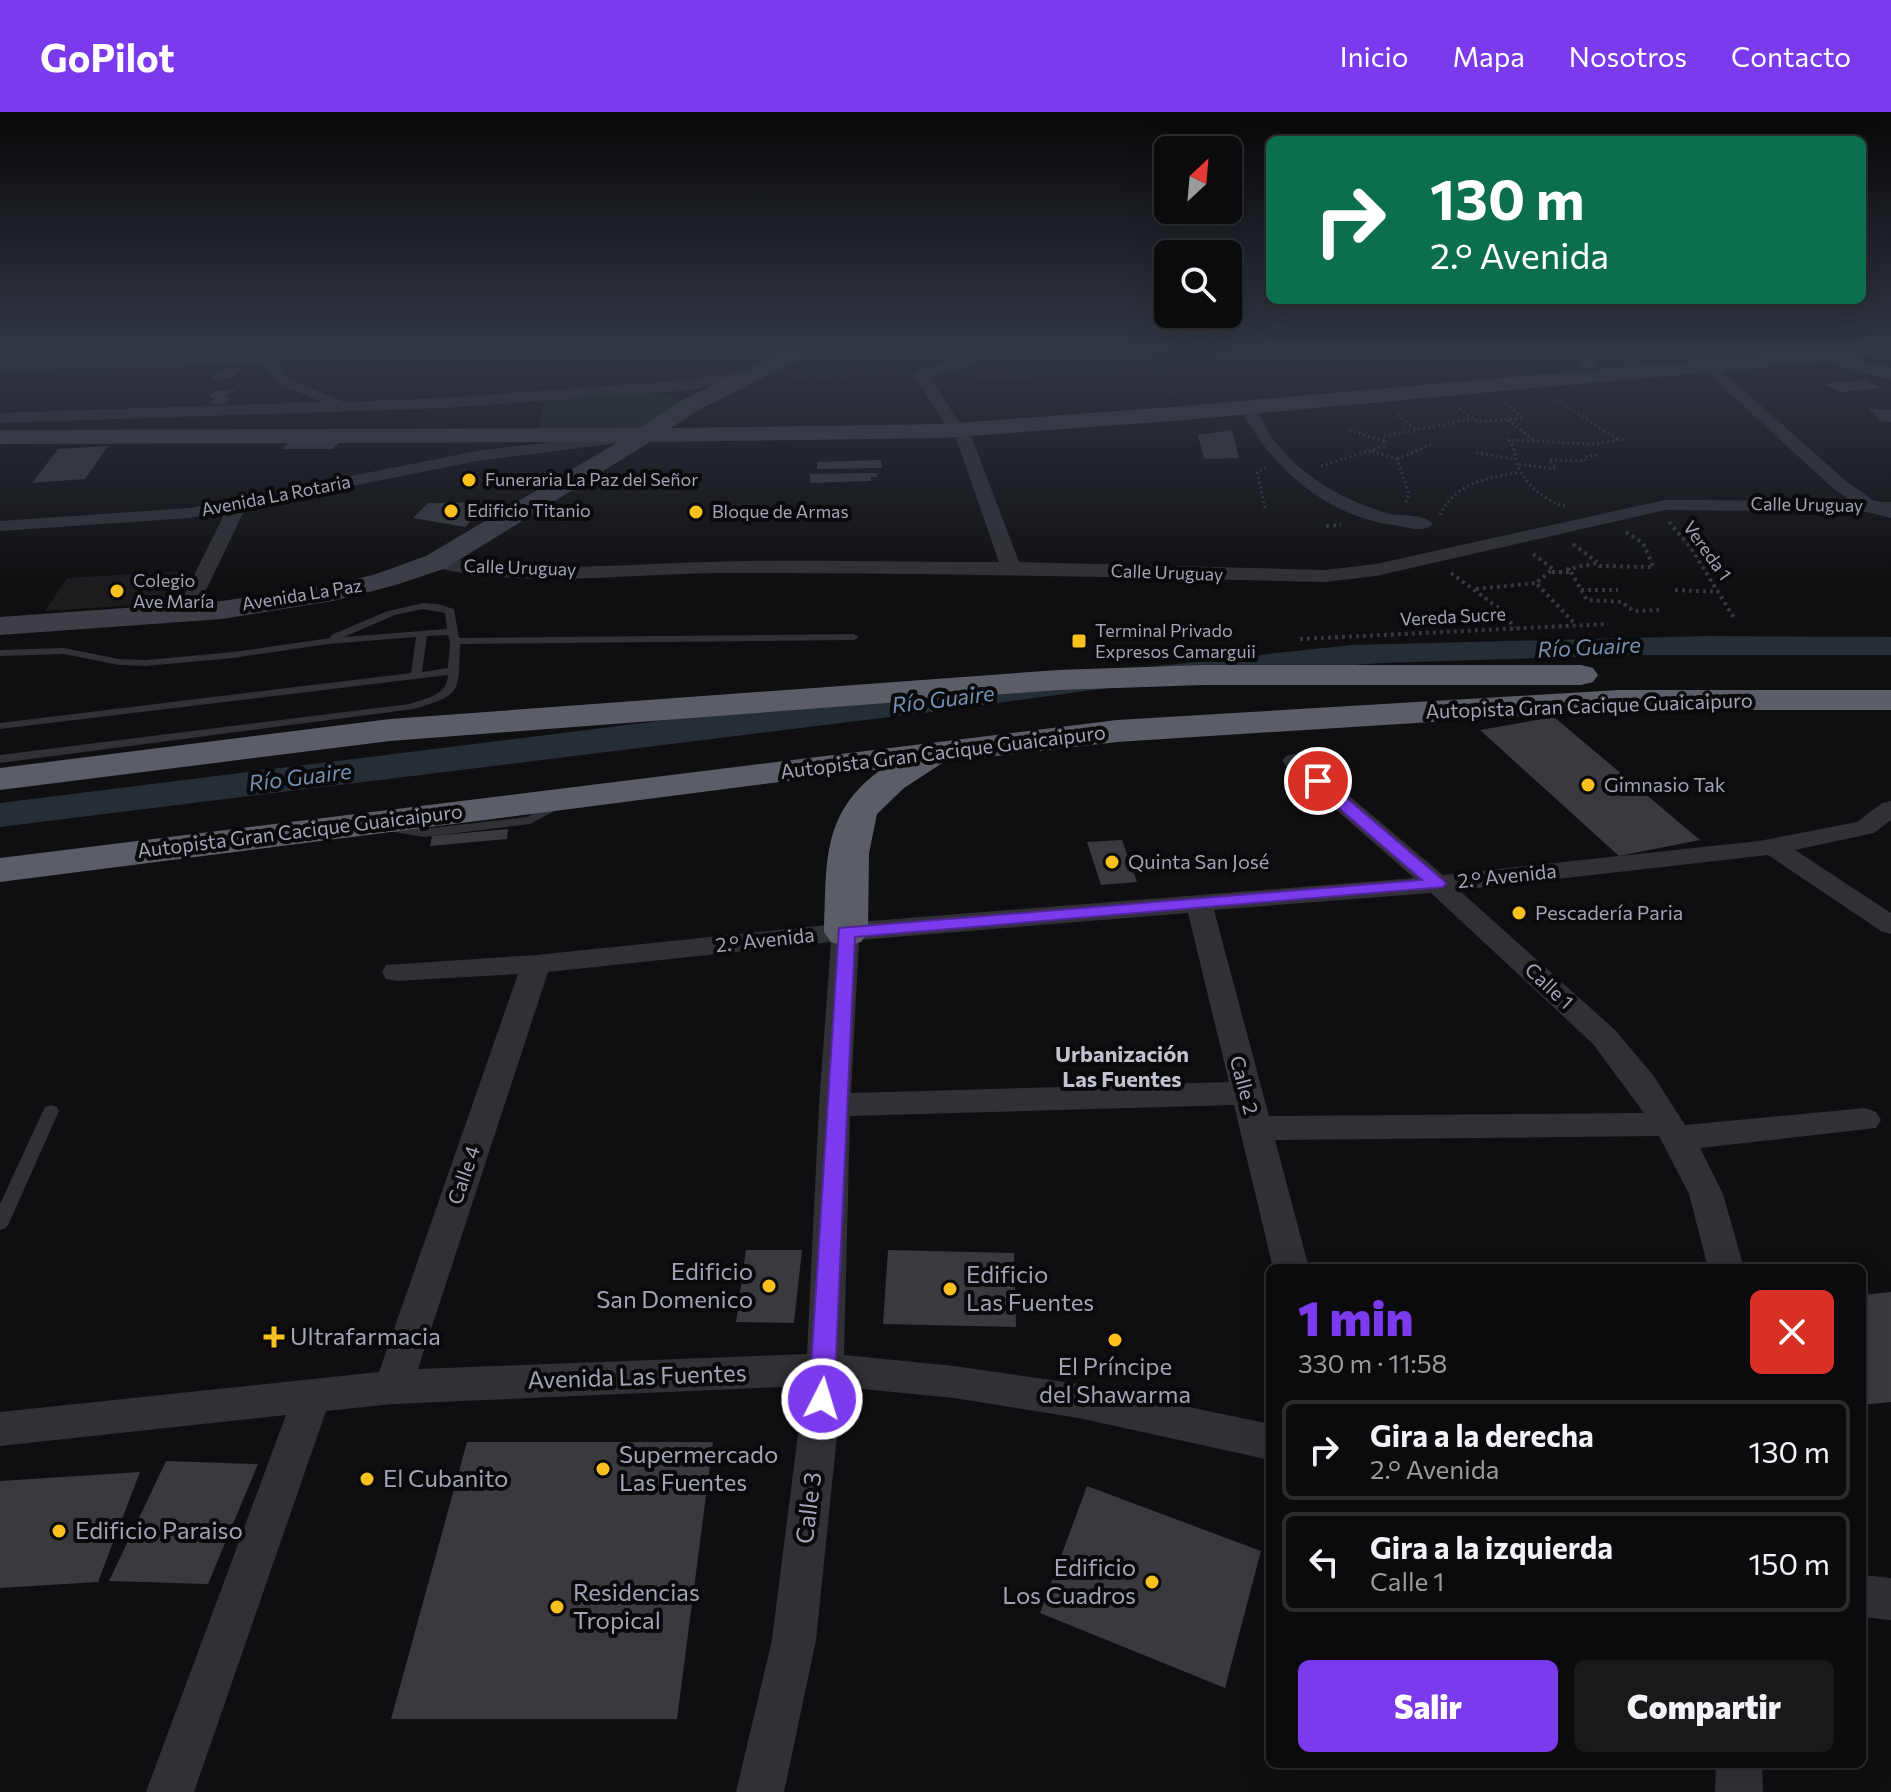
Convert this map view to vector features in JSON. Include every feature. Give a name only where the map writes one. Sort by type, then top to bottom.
[{"type":"highway","name":"Autopista Gran Cacique Guaicaipuro","points":[[0,779],[390,730],[1058,680],[1203,675],[1891,679]]},
{"type":"highway","name":"Autopista Gran Cacique Guaicaipuro","points":[[0,870],[934,752],[1200,724],[1618,700],[1891,700]]},
{"type":"highway","points":[[846,932],[850,852],[856,817],[887,782],[934,752]]},
{"type":"main road","points":[[644,435],[655,429]]},
{"type":"main road","points":[[716,429],[737,435]]},
{"type":"main road","points":[[0,437],[960,434],[1008,429]]},
{"type":"main road","points":[[644,435],[702,444],[1035,429]]},
{"type":"main road","points":[[490,435],[519,449]]},
{"type":"main road","name":"Avenida La Paz","points":[[0,626],[185,613],[341,593],[397,578],[436,562],[585,474],[644,435]]},
{"type":"main road","points":[[585,474],[702,444]]},
{"type":"main road","name":"Avenida La Paz","points":[[496,526],[499,515],[528,477],[529,464],[519,449]]},
{"type":"street","points":[[957,429],[1011,568]]},
{"type":"street","points":[[1260,429],[1271,448],[1321,492],[1338,502],[1387,519],[1424,524]]},
{"type":"street","points":[[1778,429],[1841,486],[1884,508]]},
{"type":"street","name":"Avenida La Rotaria","points":[[0,526],[190,513],[519,449],[621,440],[644,435]]},
{"type":"street","name":"Calle Uruguay","points":[[436,562],[464,568],[531,572],[721,567],[1011,568],[1286,577],[1376,570],[1650,507],[1717,504],[1884,508]]},
{"type":"street","points":[[185,613],[238,505]]},
{"type":"street","name":"Calle 1","points":[[1294,761],[1437,884],[1604,1037],[1642,1083],[1706,1194],[1725,1264]]},
{"type":"street","name":"2.° Avenida","points":[[396,972],[536,964],[846,932],[1437,884],[1772,846],[1865,828],[1891,808]]},
{"type":"street","points":[[1772,846],[1891,925]]},
{"type":"street","name":"Calle 2","points":[[1199,903],[1290,1264]]},
{"type":"street","name":"Calle 3","points":[[760,1792],[794,1640],[825,1369],[835,1105],[846,932]]},
{"type":"street","name":"Calle 4","points":[[393,1387],[536,964]]},
{"type":"street","points":[[835,1105],[1246,1093]]},
{"type":"street","points":[[1256,1128],[1671,1131],[1865,1120]]},
{"type":"street","name":"Avenida Las Fuentes","points":[[0,1429],[393,1387],[825,1369],[954,1382],[1064,1399],[1266,1441]]},
{"type":"street","points":[[170,1792],[311,1398]]},
{"type":"street","points":[[1866,1596],[1891,1599]]},
{"type":"street","points":[[1739,1768],[1739,1792]]},
{"type":"lane","points":[[0,759],[410,707],[442,697],[453,685],[450,611],[435,606],[392,613],[362,623],[328,641]]},
{"type":"lane","points":[[416,674],[422,634]]},
{"type":"lane","points":[[0,653],[64,651],[119,662],[146,663],[233,655],[328,641],[422,634],[453,637],[854,637]]},
{"type":"lane","points":[[0,726],[453,671]]},
{"type":"lane","points":[[0,1223],[51,1111]]},
{"type":"path","points":[[1265,508],[1257,472],[1262,468],[1297,469],[1372,451],[1384,446],[1385,436],[1418,429]]},
{"type":"path","points":[[1520,429],[1535,441]]},
{"type":"path","points":[[1603,429],[1619,440]]},
{"type":"path","points":[[1349,430],[1384,441]]},
{"type":"path","points":[[1626,439],[1593,444],[1509,440],[1515,447],[1520,472],[1559,506],[1597,518],[1643,543],[1653,567],[1600,566],[1597,563],[1568,569],[1587,600],[1622,602],[1633,611],[1659,610]]},
{"type":"path","points":[[1372,451],[1397,459],[1432,444]]},
{"type":"path","points":[[1476,453],[1515,459]]},
{"type":"path","points":[[1518,464],[1556,469],[1549,460],[1585,461],[1584,457],[1597,455]]},
{"type":"path","points":[[1387,519],[1408,501],[1397,459]]},
{"type":"path","points":[[1424,524],[1437,522],[1446,499],[1461,485],[1520,472]]},
{"type":"path","name":"Vereda 1","points":[[1650,507],[1669,522],[1691,548],[1734,618]]},
{"type":"path","points":[[1475,589],[1536,583],[1553,569],[1513,538]]},
{"type":"path","points":[[1430,558],[1504,612],[1514,628]]},
{"type":"path","points":[[1549,572],[1571,572]]},
{"type":"path","points":[[1536,583],[1577,625]]},
{"type":"path","points":[[1581,590],[1618,590]]},
{"type":"path","points":[[1675,590],[1719,592]]},
{"type":"path","name":"Vereda Sucre","points":[[1300,639],[1608,624]]},
{"type":"shaded area","points":[[539,429],[642,429],[631,437],[538,438]]},
{"type":"shaded area","name":"Colegio Ave María","points":[[184,571],[168,603],[45,611],[67,578]]},
{"type":"water","name":"Río Guaire","points":[[1708,636],[1891,637],[1891,655],[1635,655],[1384,663],[1203,675],[939,711],[0,827],[0,803],[714,714],[1352,645]]},
{"type":"building","points":[[1232,430],[1239,458],[1204,459],[1198,435]]},
{"type":"building","points":[[292,439],[342,439],[333,449],[282,449]]},
{"type":"building","points":[[108,446],[85,479],[32,483],[58,449]]},
{"type":"building","points":[[881,460],[882,468],[817,469],[817,462]]},
{"type":"building","points":[[877,473],[871,481],[810,483],[810,474]]},
{"type":"building","name":"Edificio Titanio","points":[[490,502],[465,527],[413,518],[428,503]]},
{"type":"building","name":"Gimnasio Tak","points":[[1554,717],[1700,840],[1619,856],[1480,730]]},
{"type":"building","points":[[508,829],[507,839],[430,846],[432,836]]},
{"type":"building","name":"Quinta San José","points":[[1122,840],[1137,882],[1101,885],[1087,842]]},
{"type":"building","name":"Edificio San Domenico","points":[[746,1250],[802,1250],[794,1323],[736,1322]]},
{"type":"building","name":"Edificio Las Fuentes","points":[[888,1250],[1014,1253],[1016,1327],[883,1324]]},
{"type":"building","points":[[1891,1292],[1891,1402],[1866,1405],[1866,1295]]},
{"type":"building","name":"Residencias Tropical","points":[[467,1442],[713,1442],[677,1719],[391,1719]]},
{"type":"building","points":[[166,1461],[258,1464],[208,1584],[109,1581]]},
{"type":"building","name":"Edificio Paraiso","points":[[140,1472],[98,1582],[0,1588],[0,1481]]},
{"type":"building","name":"Edificio Los Cuadros","points":[[1087,1486],[1261,1551],[1225,1688],[1040,1613]]},
{"type":"place","name":"Funeraria La Paz del Señor","points":[[469,480]]},
{"type":"place","name":"Edificio Titanio","points":[[451,511]]},
{"type":"place","name":"Bloque de Armas","points":[[696,512]]},
{"type":"place","name":"Colegio Ave María","points":[[117,591]]},
{"type":"place","name":"Terminal Privado Expresos Camarguii","points":[[1079,641]]},
{"type":"place","name":"Gimnasio Tak","points":[[1588,785]]},
{"type":"place","name":"Quinta San José","points":[[1112,862]]},
{"type":"place","name":"Pescadería Paria","points":[[1519,913]]},
{"type":"place","name":"Edificio San Domenico","points":[[769,1286]]},
{"type":"place","name":"Edificio Las Fuentes","points":[[950,1289]]},
{"type":"place","name":"Ultrafarmacia","points":[[274,1337]]},
{"type":"place","name":"El Príncipe del Shawarma","points":[[1115,1340]]},
{"type":"place","name":"Supermercado Las Fuentes","points":[[603,1469]]},
{"type":"place","name":"El Cubanito","points":[[367,1479]]},
{"type":"place","name":"Edificio Paraiso","points":[[59,1531]]},
{"type":"place","name":"Edificio Los Cuadros","points":[[1152,1582]]},
{"type":"place","name":"Residencias Tropical","points":[[557,1607]]},
{"type":"district","name":"Urbanización Las Fuentes","points":[[1122,1066]]},
{"type":"route","points":[[822,1399],[846,932],[1437,884],[1318,781]]}]
